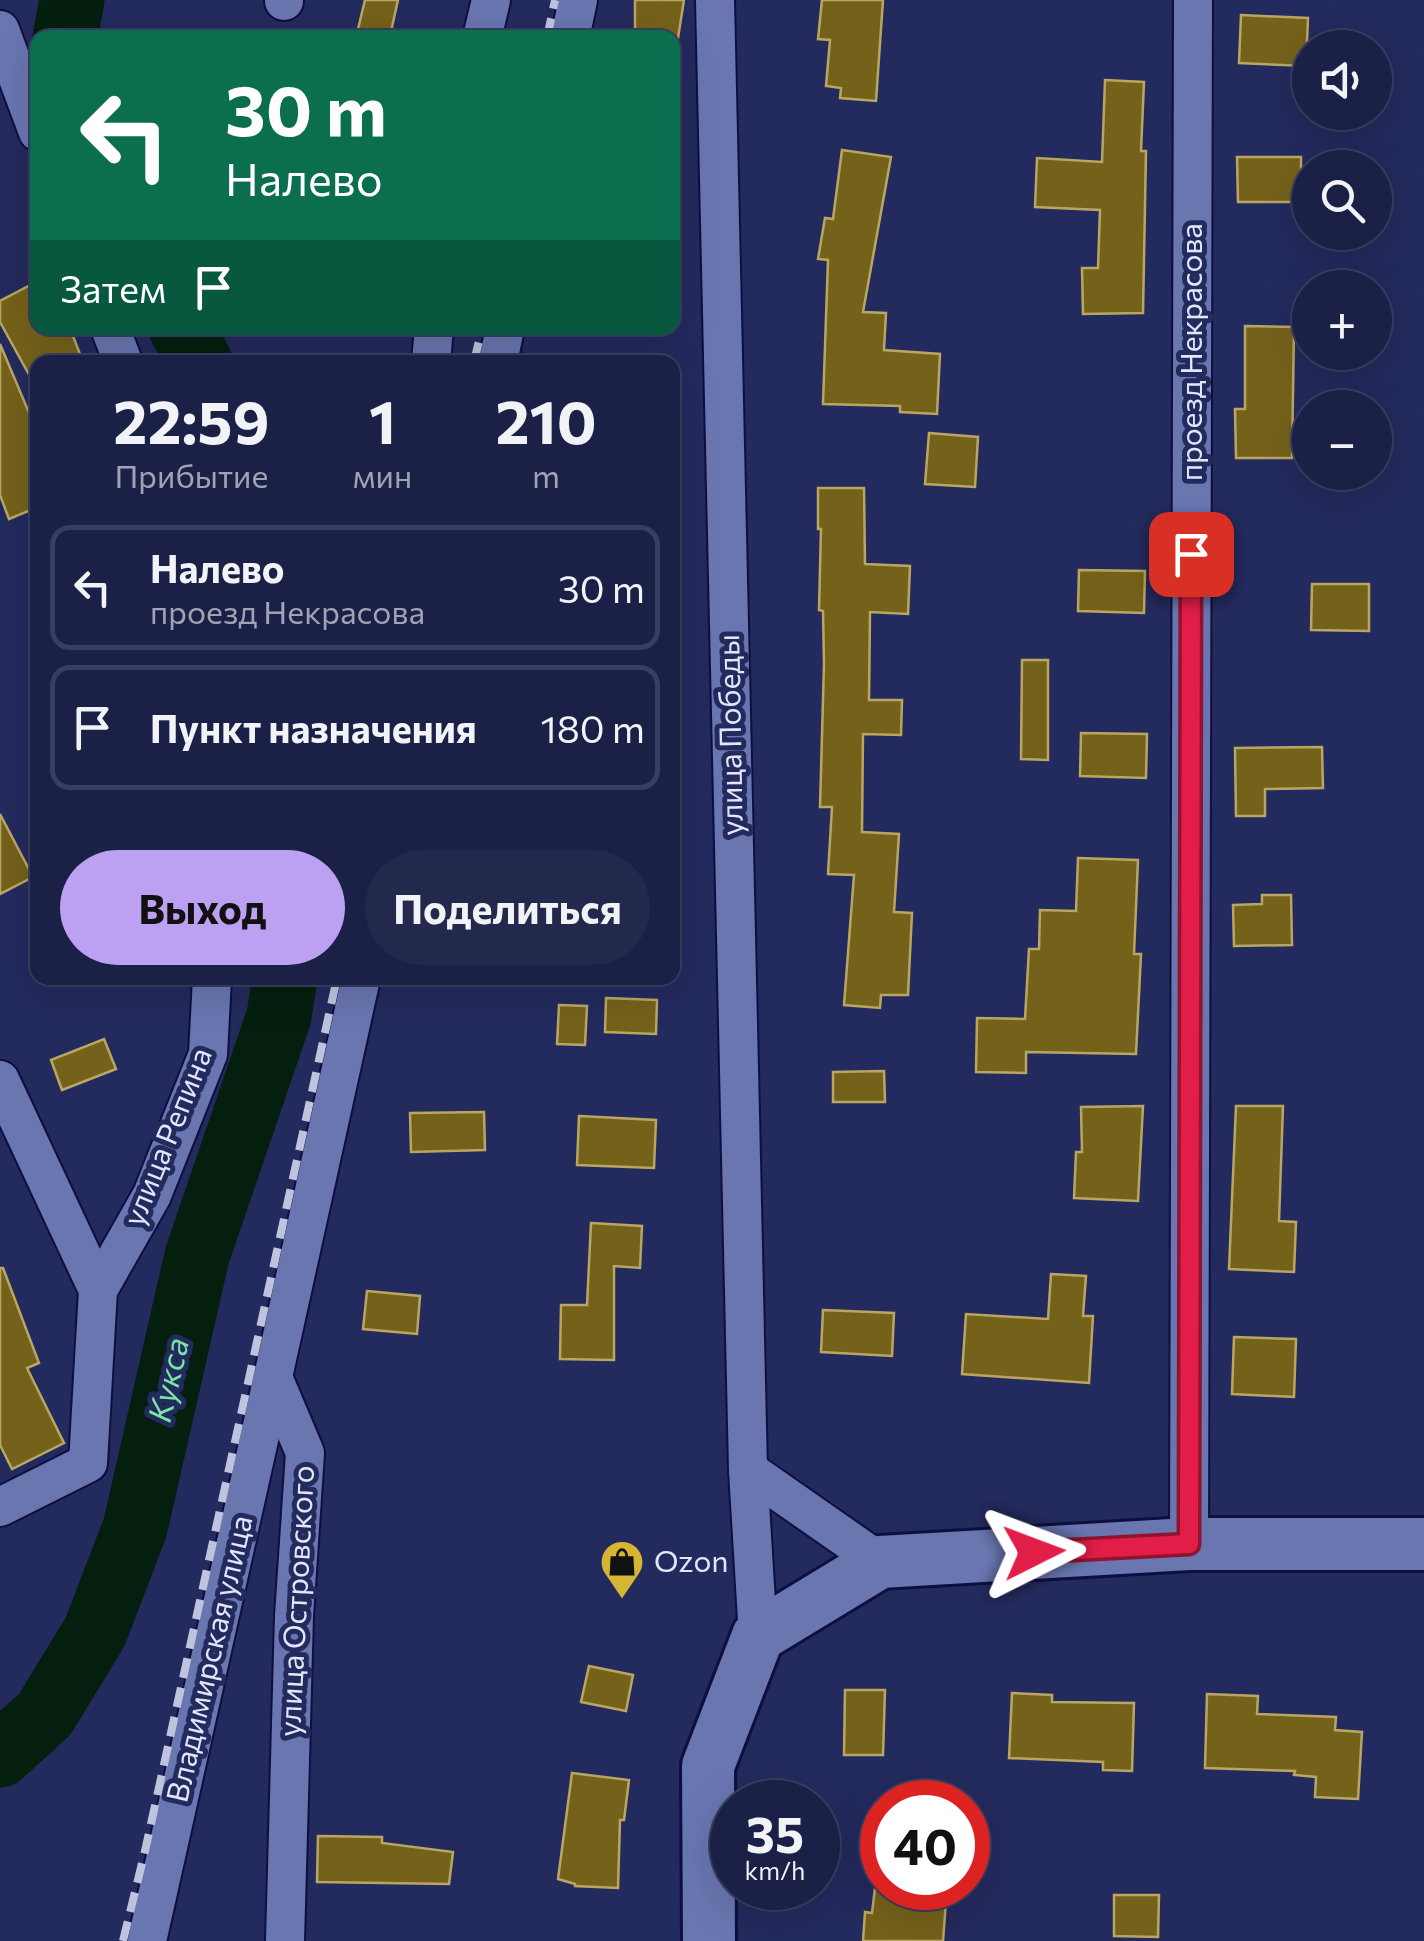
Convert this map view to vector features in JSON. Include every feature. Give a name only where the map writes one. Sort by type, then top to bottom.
[{"type":"street","points":[[484,30],[490,0]]},
{"type":"street","points":[[572,30],[578,0]]},
{"type":"street","name":"улица Победы","points":[[709,1941],[708,1766],[758,1636],[748,1470],[715,0]]},
{"type":"street","name":"проезд Некрасова","points":[[1189,1544],[1192,0]]},
{"type":"street","points":[[0,30],[30,111]]},
{"type":"street","name":"улица Репина","points":[[98,1290],[152,1195],[208,1054],[212,985]]},
{"type":"street","points":[[273,1377],[360,985]]},
{"type":"street","points":[[0,1080],[98,1290],[88,1462],[0,1507]]},
{"type":"street","name":"Владимирская улица","points":[[147,1941],[273,1377]]},
{"type":"street","name":"улица Островского","points":[[273,1377],[305,1453],[294,1616],[285,1941]]},
{"type":"street","points":[[748,1470],[880,1562]]},
{"type":"street","points":[[758,1636],[880,1562],[1189,1544],[1424,1544]]},
{"type":"building","points":[[365,0],[398,0],[391,30],[358,29]]},
{"type":"building","points":[[635,0],[684,0],[679,30],[635,30]]},
{"type":"building","points":[[822,0],[883,0],[876,101],[840,98],[841,88],[826,86],[830,40],[818,39]]},
{"type":"building","points":[[1241,15],[1308,18],[1308,30],[1292,30],[1292,65],[1239,63]]},
{"type":"building","points":[[1105,80],[1144,82],[1143,313],[1083,314],[1082,268],[1098,268],[1100,210],[1035,207],[1037,158],[1102,162]]},
{"type":"building","points":[[842,150],[891,157],[863,312],[886,313],[884,350],[940,354],[937,414],[900,412],[900,406],[823,404],[828,260],[818,259],[825,218],[833,219]]},
{"type":"building","points":[[1237,157],[1292,157],[1292,202],[1238,202]]},
{"type":"building","points":[[30,285],[30,335],[73,335],[80,355],[30,355],[30,376],[0,322],[0,301]]},
{"type":"building","points":[[1245,326],[1292,327],[1292,458],[1236,458],[1235,409],[1245,409]]},
{"type":"building","points":[[0,344],[30,415],[30,510],[9,519],[0,495]]},
{"type":"building","points":[[929,433],[978,437],[975,487],[925,484]]},
{"type":"building","points":[[818,488],[864,488],[865,564],[910,566],[908,614],[870,612],[869,700],[902,700],[901,735],[863,734],[862,832],[899,834],[894,912],[912,913],[908,995],[881,995],[880,1008],[844,1005],[854,875],[828,874],[832,807],[820,807],[824,664],[823,611],[819,610]]},
{"type":"building","points":[[1079,570],[1145,571],[1144,613],[1078,611]]},
{"type":"building","points":[[1312,584],[1369,584],[1369,631],[1311,630]]},
{"type":"building","points":[[1022,660],[1048,660],[1048,760],[1021,759]]},
{"type":"building","points":[[1081,733],[1147,734],[1146,778],[1080,776]]},
{"type":"building","points":[[1322,747],[1323,788],[1265,789],[1265,816],[1236,816],[1235,748]]},
{"type":"building","points":[[0,814],[30,871],[30,879],[0,894]]},
{"type":"building","points":[[1078,858],[1138,860],[1134,954],[1141,954],[1136,1054],[1026,1052],[1026,1073],[976,1072],[977,1018],[1025,1019],[1029,949],[1039,949],[1040,910],[1076,911]]},
{"type":"building","points":[[1262,895],[1291,895],[1292,945],[1234,946],[1233,905],[1262,904]]},
{"type":"building","points":[[606,998],[657,1000],[656,1034],[605,1032]]},
{"type":"building","points":[[559,1005],[587,1006],[585,1045],[557,1044]]},
{"type":"building","points":[[104,1039],[116,1069],[62,1090],[51,1060]]},
{"type":"building","points":[[884,1071],[885,1102],[833,1102],[833,1072]]},
{"type":"building","points":[[1143,1106],[1138,1201],[1074,1198],[1076,1152],[1082,1152],[1081,1107]]},
{"type":"building","points":[[1236,1106],[1283,1106],[1279,1221],[1296,1222],[1294,1272],[1229,1269]]},
{"type":"building","points":[[484,1112],[485,1150],[411,1152],[410,1113]]},
{"type":"building","points":[[579,1116],[656,1120],[654,1168],[577,1165]]},
{"type":"building","points":[[591,1223],[642,1226],[640,1268],[614,1266],[614,1360],[560,1359],[561,1305],[587,1305]]},
{"type":"building","points":[[0,1268],[39,1363],[27,1368],[64,1443],[12,1469],[0,1445]]},
{"type":"building","points":[[1051,1274],[1086,1276],[1083,1316],[1093,1316],[1089,1383],[962,1374],[966,1314],[1048,1319]]},
{"type":"building","points":[[367,1291],[420,1296],[417,1334],[363,1329]]},
{"type":"building","points":[[823,1310],[894,1313],[892,1356],[821,1352]]},
{"type":"building","points":[[1234,1337],[1296,1339],[1294,1397],[1232,1394]]},
{"type":"building","points":[[589,1666],[633,1675],[626,1711],[581,1702]]},
{"type":"building","points":[[845,1690],[885,1690],[883,1755],[844,1755]]},
{"type":"building","points":[[1012,1693],[1052,1695],[1052,1702],[1134,1703],[1132,1771],[1103,1770],[1103,1762],[1009,1758]]},
{"type":"building","points":[[1207,1694],[1258,1696],[1257,1714],[1336,1717],[1335,1730],[1362,1732],[1358,1799],[1315,1797],[1316,1777],[1294,1775],[1295,1771],[1205,1768]]},
{"type":"building","points":[[572,1773],[629,1780],[624,1820],[620,1820],[618,1888],[575,1886],[558,1879]]},
{"type":"building","points":[[318,1836],[382,1837],[382,1843],[453,1852],[449,1884],[317,1882]]},
{"type":"building","points":[[1114,1895],[1159,1895],[1158,1937],[1114,1936]]},
{"type":"building","points":[[945,1910],[943,1941],[863,1941],[865,1912]]},
{"type":"waterway","name":"Кукса","points":[[66,30],[72,0]]},
{"type":"waterway","name":"Кукса","points":[[185,335],[196,355]]},
{"type":"waterway","name":"Кукса","points":[[0,1755],[45,1714],[95,1632],[135,1528],[197,1256],[279,1016],[284,985]]},
{"type":"railway","points":[[549,30],[555,0]]},
{"type":"railway","points":[[476,355],[480,335]]},
{"type":"railway","points":[[123,1941],[335,985]]},
{"type":"place","name":"Ozon","points":[[622,1600]]},
{"type":"route","points":[[1034,1552],[1189,1544],[1191,554]]}]
